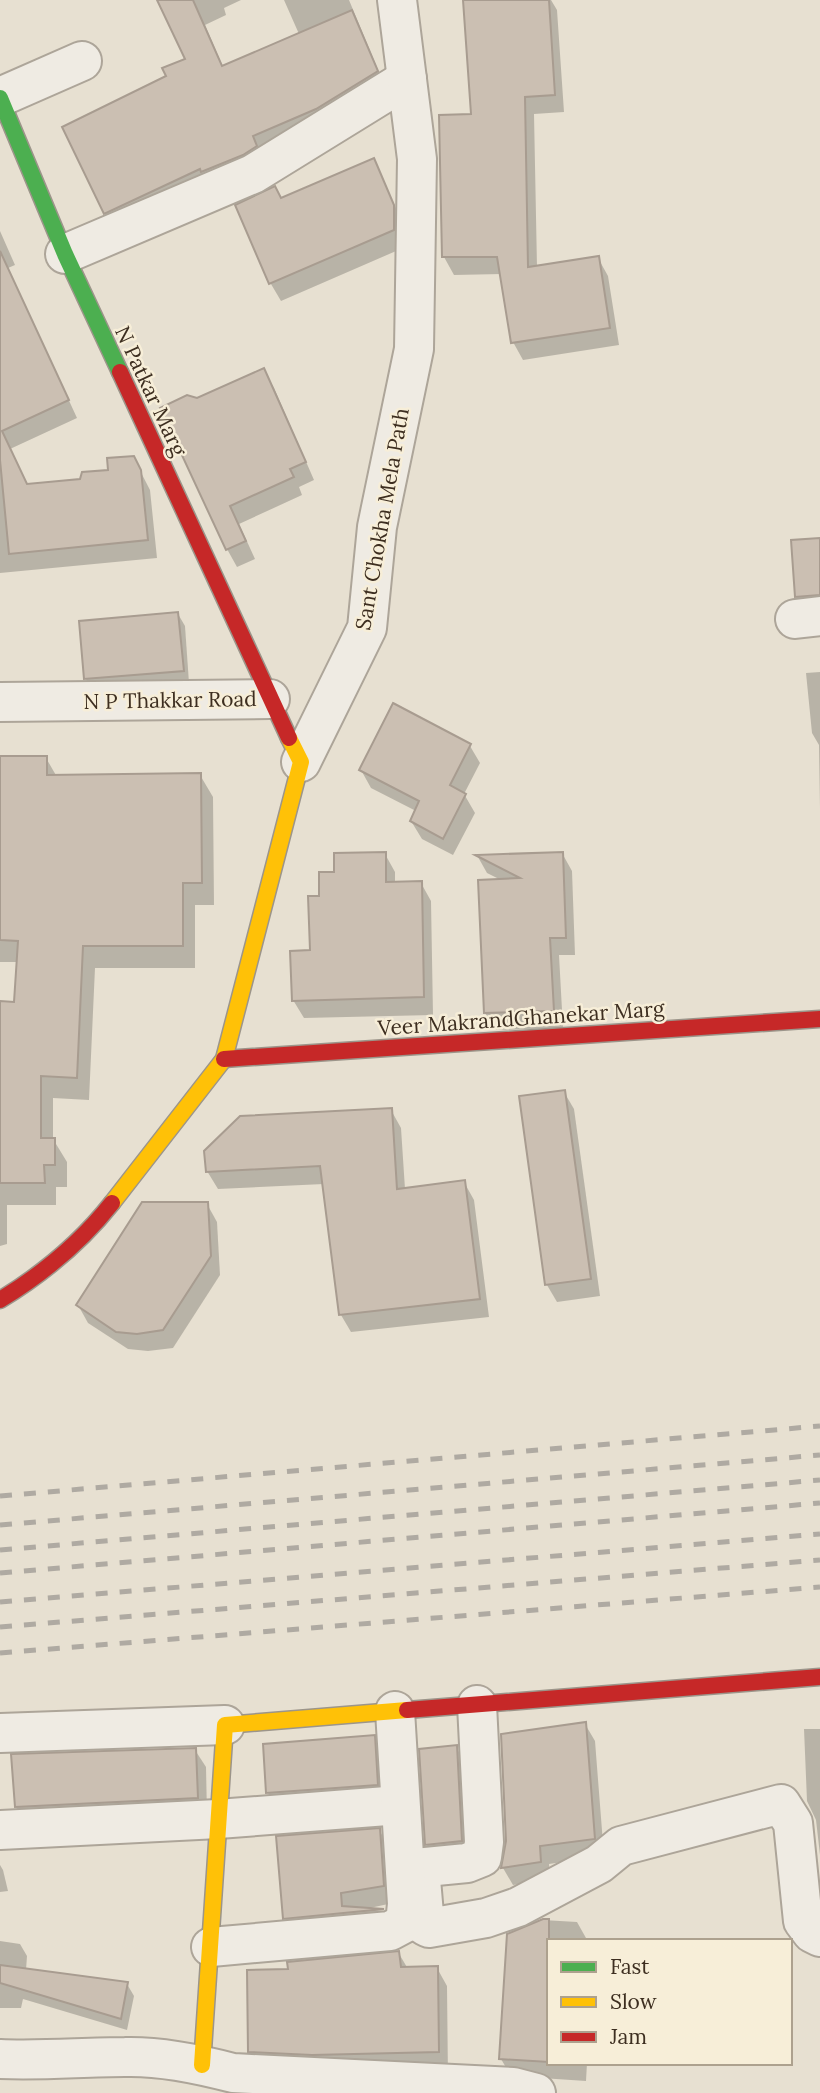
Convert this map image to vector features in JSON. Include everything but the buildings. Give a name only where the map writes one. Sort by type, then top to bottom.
[{"type":"street","name":"Sant Chokha Mela Path","points":[[224,1059],[301,762],[367,628],[377,527],[414,349],[417,159],[397,0]]},
{"type":"street","points":[[0,97],[82,61]]},
{"type":"street","points":[[65,254],[253,174],[407,79]]},
{"type":"street","name":"N Patkar Marg","points":[[0,97],[65,254],[270,699]]},
{"type":"street","name":"N P Thakkar Road","points":[[0,702],[270,699],[301,762]]},
{"type":"street","name":"Veer MakrandGhanekar Marg","points":[[224,1059],[820,1018]]},
{"type":"street","points":[[0,1300],[25,1285],[96,1224],[224,1059]]},
{"type":"street","points":[[0,1733],[225,1725],[820,1677]]},
{"type":"street","points":[[412,1868],[467,1863],[482,1857],[484,1851],[477,1704]]},
{"type":"street","points":[[396,1711],[400,1805],[425,1926],[429,1928],[486,1918],[530,1901],[598,1864],[621,1846],[780,1804],[793,1823],[803,1921],[812,1933],[820,1937]]},
{"type":"street","points":[[222,2077],[211,1947],[225,1725]]},
{"type":"street","points":[[0,1830],[218,1819],[400,1805]]},
{"type":"street","points":[[211,1947],[398,1929],[405,1923],[408,1915],[412,1868]]},
{"type":"street","points":[[0,2059],[38,2061],[128,2057],[222,2077],[323,2085],[513,2087],[536,2093]]},
{"type":"railway","points":[[0,1496],[820,1426]]},
{"type":"railway","points":[[0,1525],[820,1455]]},
{"type":"railway","points":[[0,1550],[820,1480]]},
{"type":"railway","points":[[0,1573],[820,1503]]},
{"type":"railway","points":[[0,1602],[820,1534]]},
{"type":"railway","points":[[0,1627],[820,1560]]},
{"type":"railway","points":[[0,1653],[820,1587]]},
{"type":"traffic: fast","points":[[0,98],[65,254],[120,372]]},
{"type":"traffic: slow","points":[[112,1203],[224,1059],[301,762],[289,738]]},
{"type":"traffic: slow","points":[[202,2065],[225,1725],[407,1710]]},
{"type":"traffic: jam","points":[[120,372],[289,738]]},
{"type":"traffic: jam","points":[[224,1059],[820,1019]]},
{"type":"traffic: jam","points":[[0,1300],[31,1280],[60,1256],[88,1231],[112,1203]]},
{"type":"traffic: jam","points":[[407,1710],[820,1677]]}]
